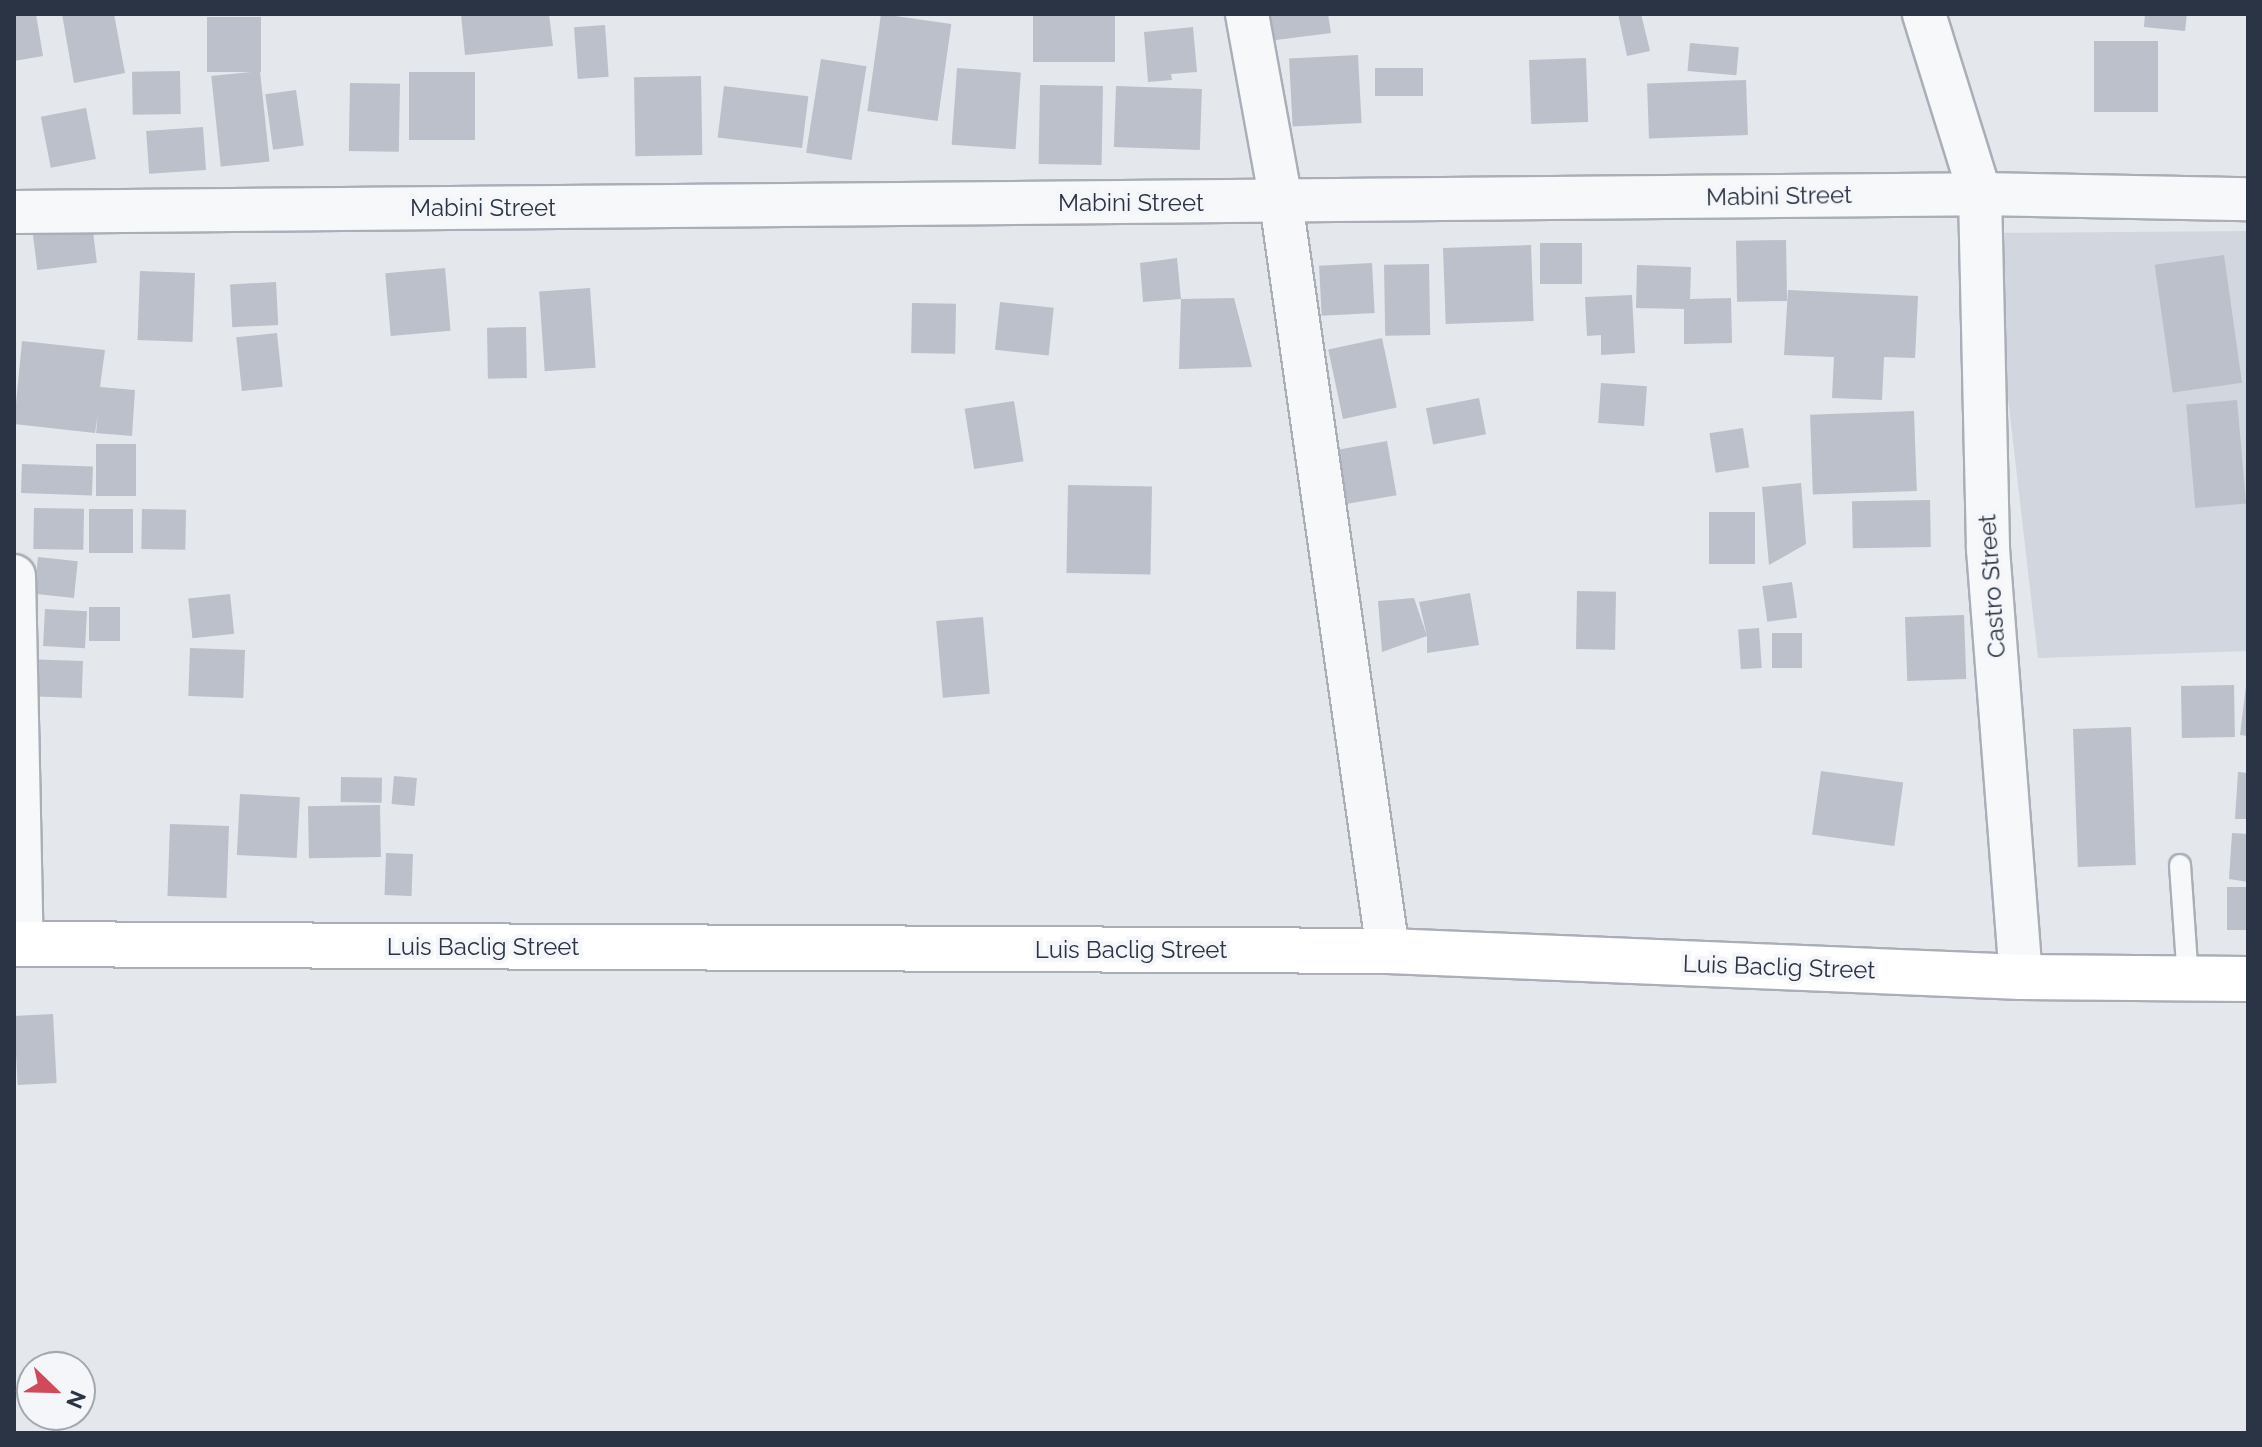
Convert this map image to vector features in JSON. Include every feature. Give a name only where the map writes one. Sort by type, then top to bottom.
[{"type":"street","points":[[1247,14],[1281,202],[1388,951]]},
{"type":"street","name":"Castro Street","points":[[1924,14],[1980,194],[1988,549],[2021,977]]},
{"type":"street","name":"Mabini Street","points":[[14,212],[1980,194],[2248,199]]},
{"type":"street","points":[[14,576],[18,944]]},
{"type":"street","name":"Luis Baclig Street","points":[[18,944],[1388,951],[2021,977],[2248,979]]},
{"type":"lane","points":[[2180,865],[2188,979]]},
{"type":"shaded area","points":[[2248,231],[2248,651],[2038,658],[1989,233]]},
{"type":"building","points":[[14,14],[36,14],[43,56],[14,61]]},
{"type":"building","points":[[62,14],[114,14],[125,73],[74,83]]},
{"type":"building","points":[[461,14],[549,14],[553,46],[465,55]]},
{"type":"building","points":[[881,14],[951,24],[938,121],[867,111]]},
{"type":"building","points":[[1033,14],[1115,14],[1115,62],[1033,62]]},
{"type":"building","points":[[1265,14],[1328,14],[1331,33],[1269,41]]},
{"type":"building","points":[[1618,14],[1641,14],[1650,51],[1627,56]]},
{"type":"building","points":[[2145,14],[2187,14],[2185,31],[2144,27]]},
{"type":"building","points":[[207,17],[261,17],[261,72],[207,72]]},
{"type":"building","points":[[605,25],[609,77],[578,79],[574,27]]},
{"type":"building","points":[[1193,27],[1197,72],[1171,74],[1172,80],[1148,82],[1144,32]]},
{"type":"building","points":[[2094,41],[2158,41],[2158,112],[2094,112]]},
{"type":"building","points":[[1690,43],[1739,47],[1736,75],[1688,71]]},
{"type":"building","points":[[1358,55],[1362,123],[1293,127],[1289,59]]},
{"type":"building","points":[[1586,58],[1588,122],[1531,124],[1529,60]]},
{"type":"building","points":[[821,59],[866,66],[852,160],[806,153]]},
{"type":"building","points":[[957,68],[1021,72],[1015,149],[952,145]]},
{"type":"building","points":[[1375,68],[1423,68],[1423,96],[1375,96]]},
{"type":"building","points":[[180,71],[181,114],[133,115],[132,72]]},
{"type":"building","points":[[260,71],[270,162],[221,167],[211,76]]},
{"type":"building","points":[[409,72],[475,72],[475,140],[409,140]]},
{"type":"building","points":[[701,76],[702,155],[635,156],[634,77]]},
{"type":"building","points":[[1746,80],[1748,135],[1649,138],[1647,83]]},
{"type":"building","points":[[350,83],[400,84],[399,152],[349,151]]},
{"type":"building","points":[[1040,85],[1103,86],[1102,165],[1039,164]]},
{"type":"building","points":[[724,86],[808,96],[802,148],[718,138]]},
{"type":"building","points":[[1116,86],[1202,89],[1200,150],[1114,147]]},
{"type":"building","points":[[296,90],[304,145],[273,150],[265,94]]},
{"type":"building","points":[[86,108],[96,159],[51,168],[41,117]]},
{"type":"building","points":[[203,127],[206,170],[149,174],[146,131]]},
{"type":"building","points":[[92,223],[97,263],[37,270],[32,230]]},
{"type":"building","points":[[1786,240],[1787,301],[1737,302],[1736,241]]},
{"type":"building","points":[[1540,243],[1582,243],[1582,284],[1540,284]]},
{"type":"building","points":[[1531,245],[1534,321],[1446,324],[1443,248]]},
{"type":"building","points":[[2224,255],[2242,383],[2173,392],[2155,265]]},
{"type":"building","points":[[1177,258],[1181,299],[1143,302],[1140,263]]},
{"type":"building","points":[[1372,263],[1375,313],[1322,316],[1319,266]]},
{"type":"building","points":[[1429,264],[1430,335],[1385,336],[1384,265]]},
{"type":"building","points":[[1637,265],[1691,267],[1690,299],[1731,298],[1732,343],[1684,344],[1684,309],[1636,308]]},
{"type":"building","points":[[445,268],[450,331],[391,336],[385,273]]},
{"type":"building","points":[[140,271],[195,273],[193,342],[138,340]]},
{"type":"building","points":[[276,282],[278,325],[232,327],[230,284]]},
{"type":"building","points":[[590,288],[596,368],[545,371],[539,292]]},
{"type":"building","points":[[1788,290],[1918,296],[1915,358],[1884,357],[1882,400],[1832,398],[1834,357],[1784,355]]},
{"type":"building","points":[[1632,295],[1635,353],[1601,355],[1601,335],[1587,336],[1585,297]]},
{"type":"building","points":[[1234,298],[1252,367],[1179,369],[1181,299]]},
{"type":"building","points":[[1000,302],[1054,308],[1049,355],[995,350]]},
{"type":"building","points":[[912,303],[956,304],[955,354],[911,353]]},
{"type":"building","points":[[526,327],[527,378],[488,379],[487,328]]},
{"type":"building","points":[[277,333],[283,387],[242,391],[236,337]]},
{"type":"building","points":[[1382,338],[1397,407],[1343,419],[1328,349]]},
{"type":"building","points":[[22,341],[105,350],[100,387],[135,390],[132,436],[96,433],[98,414],[95,433],[14,424]]},
{"type":"building","points":[[1601,383],[1647,386],[1644,426],[1598,423]]},
{"type":"building","points":[[1479,398],[1486,434],[1433,445],[1426,408]]},
{"type":"building","points":[[2237,400],[2246,504],[2195,508],[2186,404]]},
{"type":"building","points":[[1014,401],[1024,461],[974,469],[965,409]]},
{"type":"building","points":[[1914,411],[1917,491],[1813,495],[1810,415]]},
{"type":"building","points":[[1743,428],[1749,468],[1716,473],[1709,433]]},
{"type":"building","points":[[1387,441],[1397,495],[1337,506],[1328,451]]},
{"type":"building","points":[[96,444],[136,444],[136,496],[96,496]]},
{"type":"building","points":[[22,464],[93,466],[92,495],[21,493]]},
{"type":"building","points":[[1801,483],[1806,544],[1769,565],[1762,487]]},
{"type":"building","points":[[1068,485],[1152,486],[1150,574],[1066,573]]},
{"type":"building","points":[[1930,500],[1931,547],[1853,548],[1852,501]]},
{"type":"building","points":[[34,508],[84,509],[83,550],[33,549]]},
{"type":"building","points":[[89,509],[133,509],[133,553],[89,553]]},
{"type":"building","points":[[142,509],[186,510],[185,550],[141,549]]},
{"type":"building","points":[[1709,512],[1755,512],[1755,564],[1709,564]]},
{"type":"building","points":[[38,557],[78,561],[74,598],[34,594]]},
{"type":"building","points":[[1792,582],[1797,618],[1767,622],[1762,586]]},
{"type":"building","points":[[1577,591],[1616,592],[1615,650],[1576,649]]},
{"type":"building","points":[[1470,593],[1479,645],[1427,653],[1427,636],[1419,602]]},
{"type":"building","points":[[230,594],[234,634],[192,638],[188,598]]},
{"type":"building","points":[[1414,598],[1427,636],[1382,652],[1378,601]]},
{"type":"building","points":[[89,607],[120,607],[120,641],[89,641]]},
{"type":"building","points":[[45,609],[87,611],[85,648],[43,646]]},
{"type":"building","points":[[1964,615],[1966,679],[1907,681],[1905,617]]},
{"type":"building","points":[[983,617],[990,694],[943,698],[936,621]]},
{"type":"building","points":[[1759,628],[1762,668],[1741,669],[1738,629]]},
{"type":"building","points":[[1772,633],[1802,633],[1802,668],[1772,668]]},
{"type":"building","points":[[190,648],[245,650],[243,698],[188,696]]},
{"type":"building","points":[[23,659],[83,661],[82,698],[22,696]]},
{"type":"building","points":[[2234,685],[2235,737],[2182,738],[2181,686]]},
{"type":"building","points":[[2248,686],[2248,736],[2240,735]]},
{"type":"building","points":[[2131,727],[2136,865],[2078,867],[2073,729]]},
{"type":"building","points":[[1821,771],[1903,783],[1894,846],[1812,834]]},
{"type":"building","points":[[2238,772],[2248,773],[2248,819],[2235,819]]},
{"type":"building","points":[[394,776],[417,778],[414,806],[392,804]]},
{"type":"building","points":[[341,777],[382,778],[382,803],[341,802]]},
{"type":"building","points":[[240,794],[300,797],[297,858],[237,855]]},
{"type":"building","points":[[380,805],[381,857],[309,858],[308,806]]},
{"type":"building","points":[[170,824],[229,826],[226,898],[167,896]]},
{"type":"building","points":[[2232,833],[2248,834],[2248,882],[2229,879]]},
{"type":"building","points":[[386,853],[413,854],[412,896],[385,895]]},
{"type":"building","points":[[2227,887],[2248,887],[2248,930],[2227,930]]},
{"type":"building","points":[[53,1014],[57,1083],[18,1085],[14,1016]]}]
